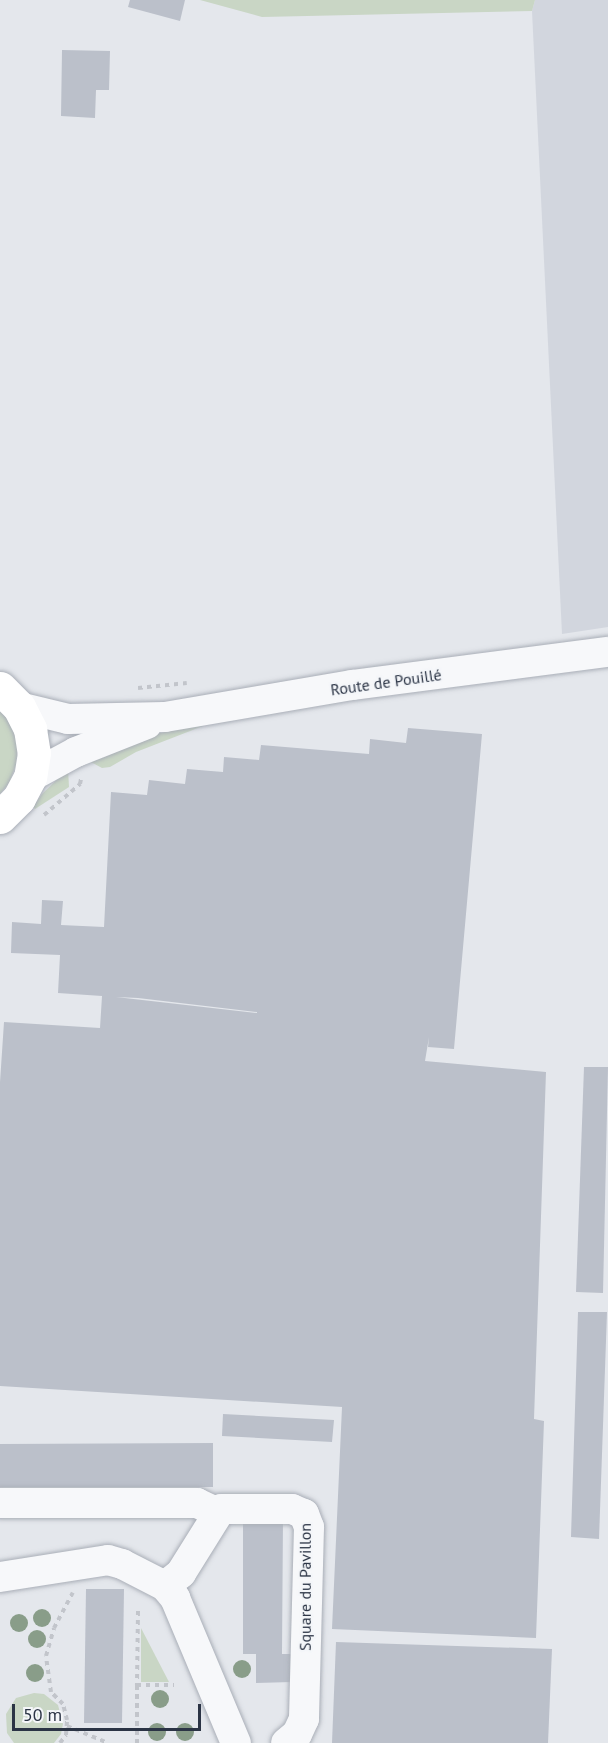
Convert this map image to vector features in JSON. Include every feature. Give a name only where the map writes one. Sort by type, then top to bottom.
[{"type":"main road","points":[[0,817],[19,798],[30,777],[34,753],[30,729],[10,697]]},
{"type":"street","name":"Route de Pouillé","points":[[10,697],[68,719],[165,717],[353,686],[608,652]]},
{"type":"street","name":"Route de Pouillé","points":[[30,777],[76,752],[165,717]]},
{"type":"street","name":"Square du Pavillon","points":[[0,1503],[197,1503],[218,1513],[225,1508],[299,1510],[308,1520],[304,1719],[297,1734],[286,1743]]},
{"type":"street","points":[[165,1586],[181,1573],[218,1513]]},
{"type":"street","points":[[0,1577],[108,1560],[165,1586],[175,1598],[234,1731],[236,1743]]},
{"type":"path","points":[[131,689],[193,682]]},
{"type":"path","points":[[60,1743],[66,1735],[67,1726],[63,1704],[51,1692],[47,1679],[45,1656],[65,1603],[76,1588]]},
{"type":"path","points":[[137,1743],[138,1611]]},
{"type":"path","points":[[137,1685],[174,1685]]},
{"type":"path","points":[[67,1726],[108,1743]]},
{"type":"shaded area","points":[[535,0],[608,0],[608,627],[562,634],[532,11]]},
{"type":"green space","points":[[200,0],[535,0],[532,11],[262,17]]},
{"type":"green space","points":[[0,708],[12,725],[18,745],[16,765],[9,783],[0,794]]},
{"type":"green space","points":[[197,725],[203,726],[136,752],[110,767],[102,768],[89,761],[137,738]]},
{"type":"green space","points":[[68,769],[69,787],[35,809],[33,807],[42,794]]},
{"type":"green space","points":[[141,1628],[169,1682],[141,1682]]},
{"type":"green space","points":[[34,1693],[44,1694],[58,1705],[63,1724],[61,1734],[54,1743],[14,1743],[7,1733],[6,1714],[16,1698]]},
{"type":"building","points":[[130,0],[185,0],[180,21],[128,7]]},
{"type":"building","points":[[62,50],[110,51],[109,90],[96,90],[95,118],[61,116]]},
{"type":"building","points":[[408,728],[482,734],[454,1049],[428,1047],[429,1037],[425,1061],[546,1072],[534,1419],[544,1421],[536,1638],[332,1629],[342,1407],[0,1386],[0,1082],[4,1022],[100,1028],[102,996],[58,993],[60,955],[11,953],[12,922],[41,924],[42,900],[63,901],[61,925],[104,927],[111,792],[147,795],[149,780],[185,784],[187,769],[223,772],[224,757],[259,760],[261,745],[369,754],[370,739],[406,743]],"holes":[[[116,997],[257,1012],[257,1013]]]},
{"type":"building","points":[[584,1067],[608,1067],[603,1293],[576,1292]]},
{"type":"building","points":[[578,1312],[607,1312],[599,1539],[571,1537]]},
{"type":"building","points":[[223,1414],[334,1420],[332,1442],[222,1436]]},
{"type":"building","points":[[213,1443],[213,1487],[0,1487],[0,1444]]},
{"type":"building","points":[[243,1519],[283,1519],[282,1654],[292,1654],[292,1682],[256,1683],[256,1654],[243,1654]]},
{"type":"building","points":[[86,1589],[124,1589],[122,1723],[84,1723]]},
{"type":"building","points":[[336,1642],[552,1649],[548,1743],[332,1743]]}]
